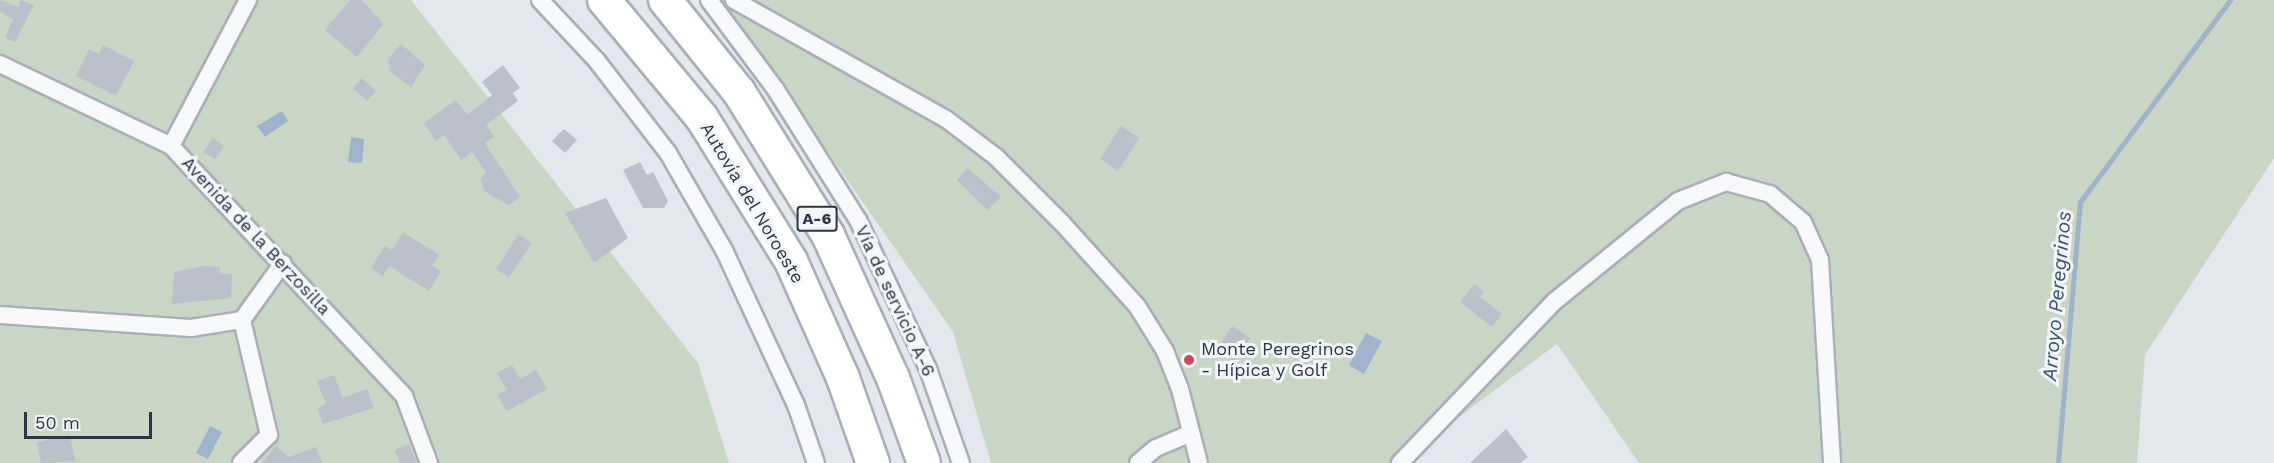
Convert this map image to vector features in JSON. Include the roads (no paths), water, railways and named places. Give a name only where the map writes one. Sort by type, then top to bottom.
[{"type":"highway","name":"Autovía del Noroeste","points":[[604,0],[702,118],[790,261],[863,432],[873,463]]},
{"type":"highway","name":"A-6","points":[[665,0],[739,92],[828,235],[893,378],[924,463]]},
{"type":"highway","points":[[863,432],[864,463]]},
{"type":"street","name":"Avenida de la Berzosilla","points":[[248,0],[171,146],[283,263],[404,396],[429,463]]},
{"type":"street","points":[[540,0],[597,61],[668,153],[724,250],[796,405],[816,463]]},
{"type":"street","name":"Vía de servicio A-6","points":[[709,0],[776,90],[858,220],[928,369],[961,463]]},
{"type":"street","points":[[734,0],[946,119],[996,157],[1137,306],[1165,351],[1199,463]]},
{"type":"street","points":[[0,64],[171,146]]},
{"type":"street","points":[[1400,463],[1555,301],[1678,201],[1726,183],[1770,194],[1803,222],[1821,260],[1832,463]]},
{"type":"street","points":[[0,315],[191,328],[242,320],[283,263]]},
{"type":"street","points":[[241,463],[269,435],[242,320]]},
{"type":"street","points":[[1138,463],[1191,433]]},
{"type":"water","points":[[282,111],[288,121],[265,137],[257,126]]},
{"type":"water","points":[[351,137],[364,139],[362,163],[348,162]]},
{"type":"water","points":[[1366,333],[1382,341],[1364,374],[1349,365]]},
{"type":"water","points":[[210,426],[222,432],[208,459],[196,453]]},
{"type":"waterway","name":"Arroyo Peregrinos","points":[[2058,463],[2080,202],[2230,0]]},
{"type":"place","name":"Monte Peregrinos - Hípica y Golf","points":[[1189,360]]}]
